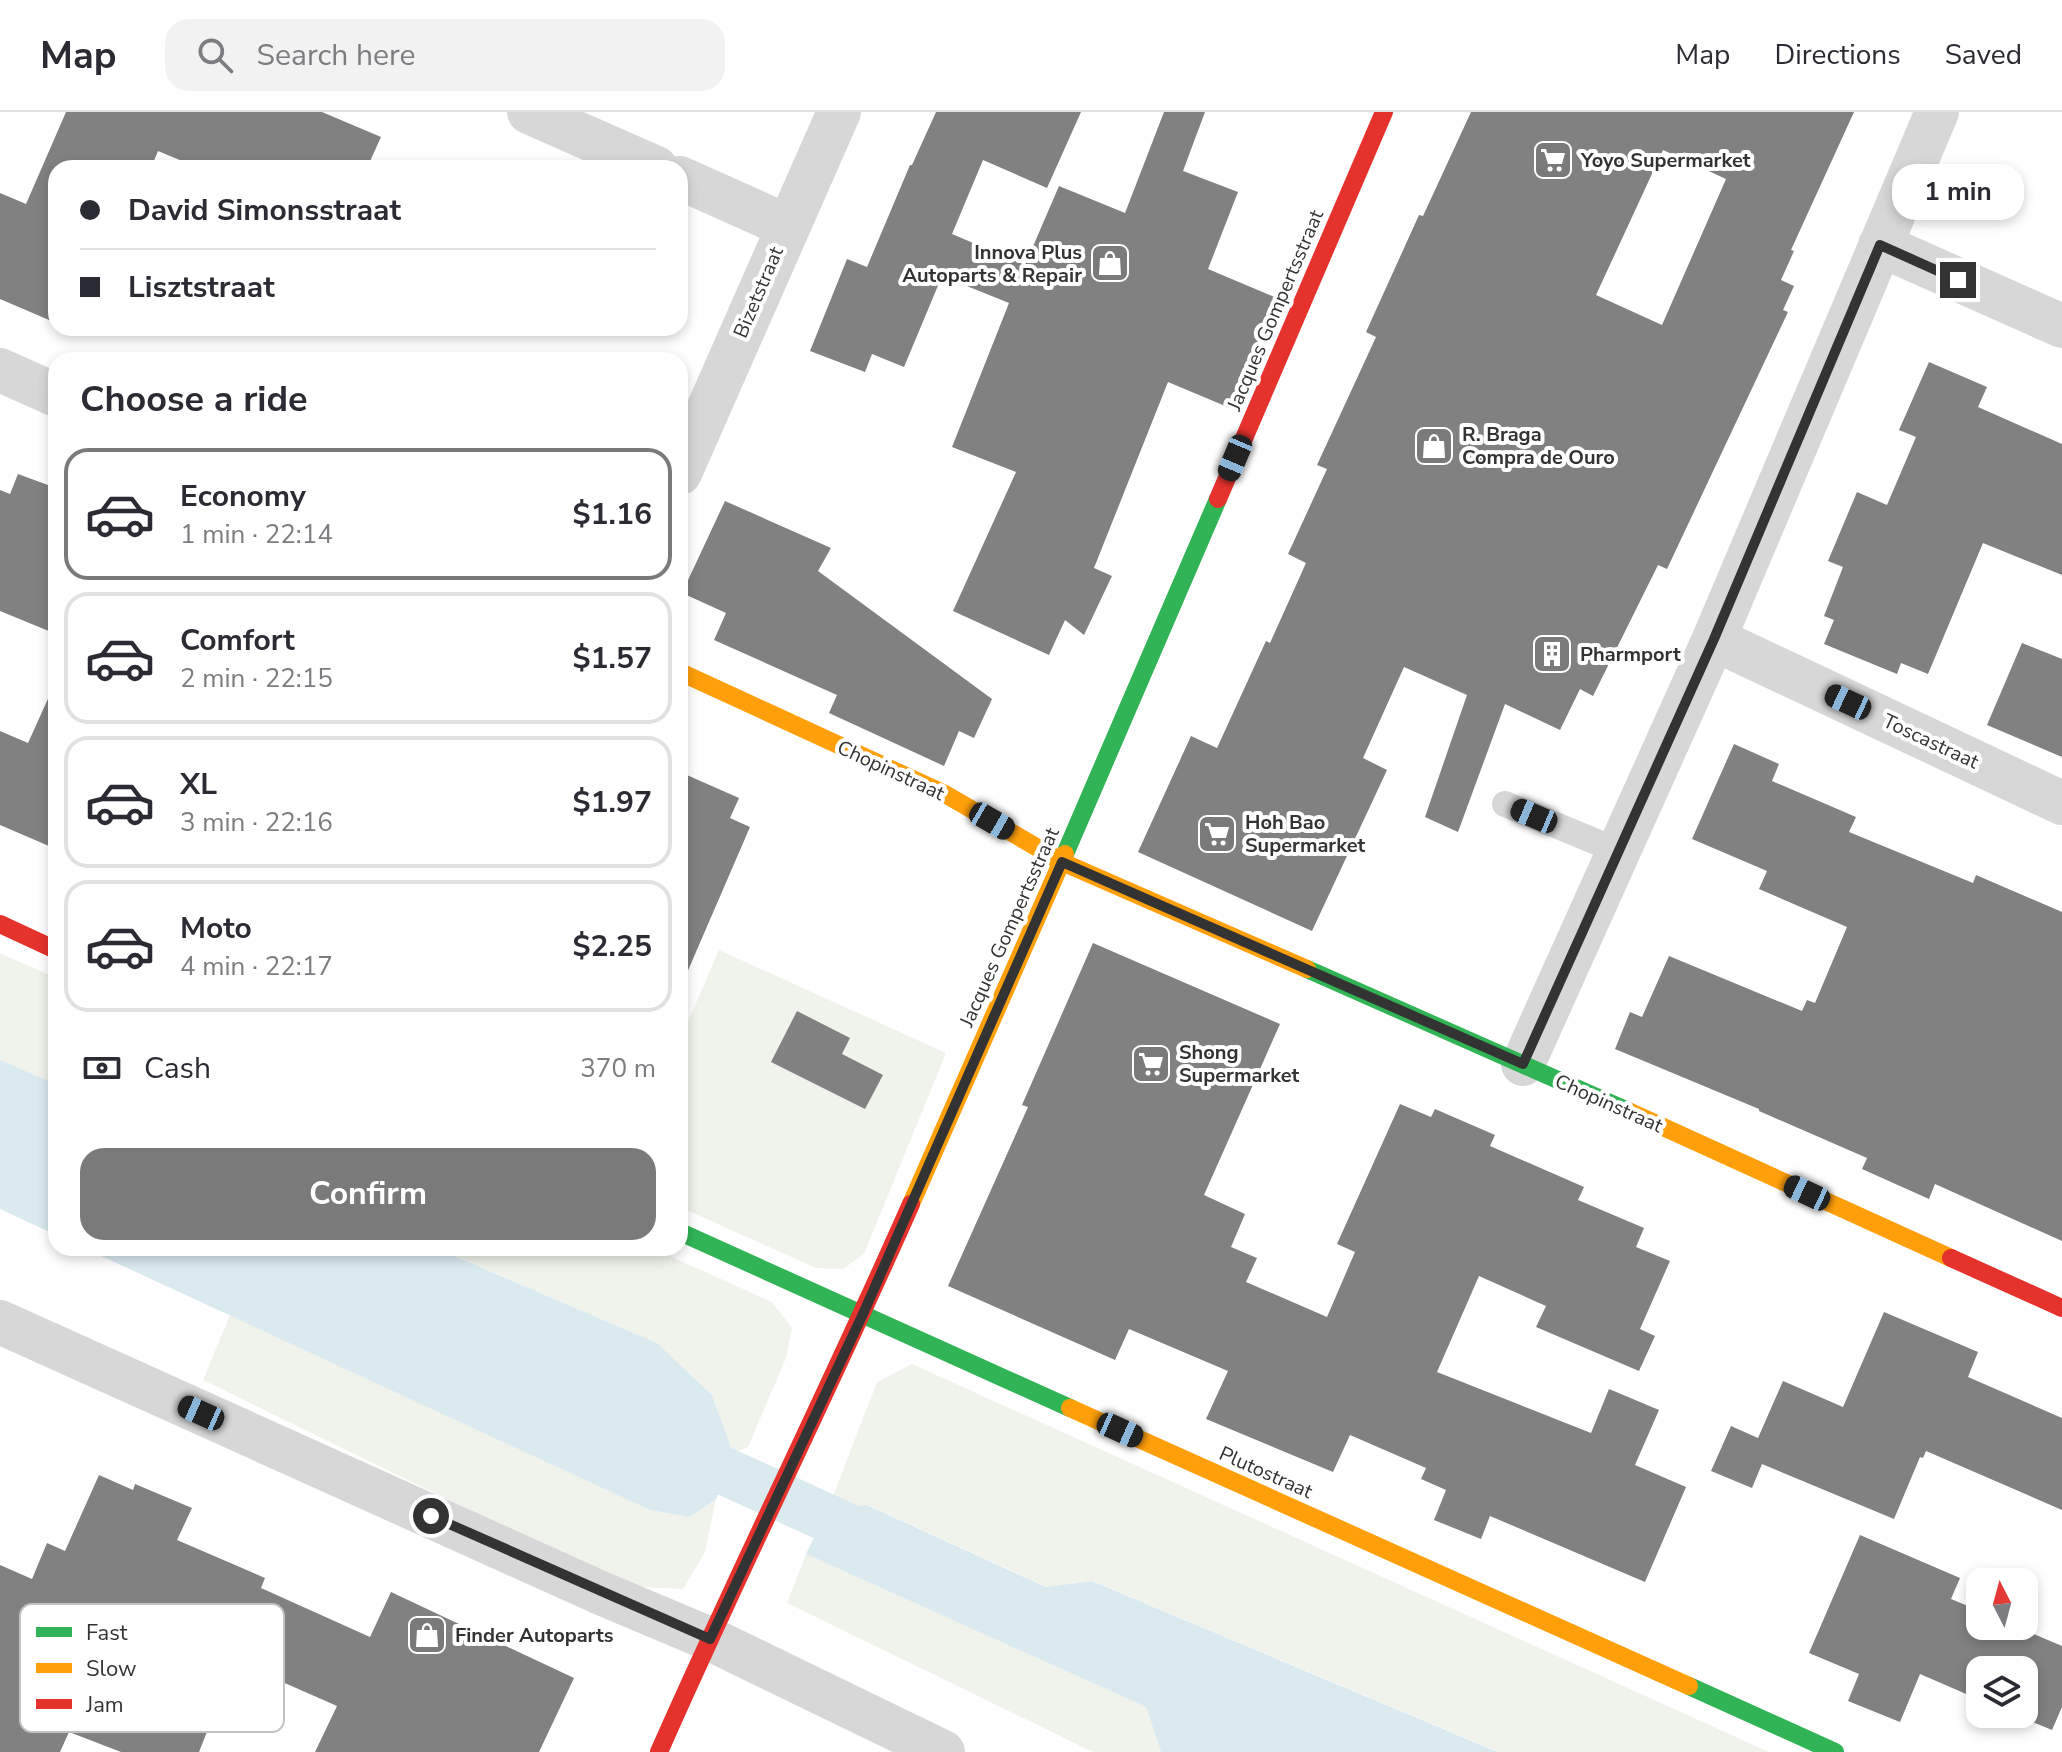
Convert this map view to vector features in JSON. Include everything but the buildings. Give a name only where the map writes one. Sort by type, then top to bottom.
[{"type":"street","points":[[529,112],[638,160]]},
{"type":"street","name":"Bizetstraat","points":[[688,455],[839,112]]},
{"type":"street","name":"Jacques Gompertsstraat","points":[[659,1752],[729,1594],[863,1314],[1062,862],[1384,112]]},
{"type":"street","points":[[1523,1064],[1714,639],[1937,112]]},
{"type":"street","points":[[688,182],[787,226]]},
{"type":"street","points":[[1880,245],[2062,326]]},
{"type":"street","points":[[0,370],[48,391]]},
{"type":"street","name":"Toscastraat","points":[[1714,639],[2062,803]]},
{"type":"street","name":"Chopinstraat","points":[[688,676],[945,794],[1062,862],[1523,1064],[2062,1308]]},
{"type":"street","points":[[0,924],[48,946]]},
{"type":"street","name":"Plutostraat","points":[[688,1236],[1835,1752]]},
{"type":"street","points":[[0,1322],[589,1588],[710,1639],[943,1752]]},
{"type":"lane","points":[[1505,804],[1618,851]]},
{"type":"shaded area","points":[[719,950],[946,1053],[864,1254],[843,1269],[816,1268],[688,1211],[688,1022]]},
{"type":"shaded area","points":[[0,953],[48,974],[48,1081],[0,1060]]},
{"type":"shaded area","points":[[0,1060],[48,1081],[48,1231],[0,1209]]},
{"type":"shaded area","points":[[101,1256],[455,1256],[657,1343],[712,1395],[733,1453],[716,1499],[690,1517],[650,1510]]},
{"type":"shaded area","points":[[456,1256],[670,1256],[772,1302],[792,1328],[786,1358],[748,1447],[733,1453],[712,1395],[657,1343]]},
{"type":"shaded area","points":[[230,1315],[650,1510],[690,1517],[716,1499],[705,1552],[683,1589],[643,1587],[588,1568],[203,1380]]},
{"type":"shaded area","points":[[912,1364],[1769,1752],[1499,1752],[1093,1581],[1047,1587],[868,1505],[828,1509],[877,1382]]},
{"type":"shaded area","points":[[867,1505],[1046,1587],[1092,1581],[1498,1752],[1161,1752],[1146,1707],[806,1554],[828,1509]]},
{"type":"shaded area","points":[[806,1554],[1146,1707],[1161,1752],[1093,1752],[787,1603]]},
{"type":"waterway","points":[[665,1444],[882,1543]]},
{"type":"traffic: fast","points":[[1065,854],[1218,499]]},
{"type":"traffic: fast","points":[[1307,969],[1628,1111]]},
{"type":"traffic: fast","points":[[688,1236],[1070,1408]]},
{"type":"traffic: fast","points":[[1689,1686],[1835,1752]]},
{"type":"traffic: slow","points":[[688,676],[945,794],[1062,862],[1307,969]]},
{"type":"traffic: slow","points":[[911,1204],[1065,854]]},
{"type":"traffic: slow","points":[[1628,1111],[1951,1258]]},
{"type":"traffic: slow","points":[[1070,1408],[1689,1686]]},
{"type":"traffic: jam","points":[[1218,499],[1384,112]]},
{"type":"traffic: jam","points":[[0,924],[48,946]]},
{"type":"traffic: jam","points":[[659,1752],[911,1204]]},
{"type":"traffic: jam","points":[[1951,1258],[2062,1308]]},
{"type":"place","name":"Yoyo Supermarket","points":[[1553,160]]},
{"type":"place","name":"Innova Plus Autoparts & Repair","points":[[1110,263]]},
{"type":"place","name":"R. Braga Compra de Ouro","points":[[1434,446]]},
{"type":"place","name":"Pharmport","points":[[1552,654]]},
{"type":"place","name":"Hoh Bao Supermarket","points":[[1217,834]]},
{"type":"place","name":"Shong Supermarket","points":[[1151,1064]]},
{"type":"place","name":"Finder Autoparts","points":[[427,1635]]},
{"type":"route","points":[[431,1516],[710,1639],[863,1314],[1062,862],[1523,1064],[1714,639],[1880,245],[1958,280]]}]
